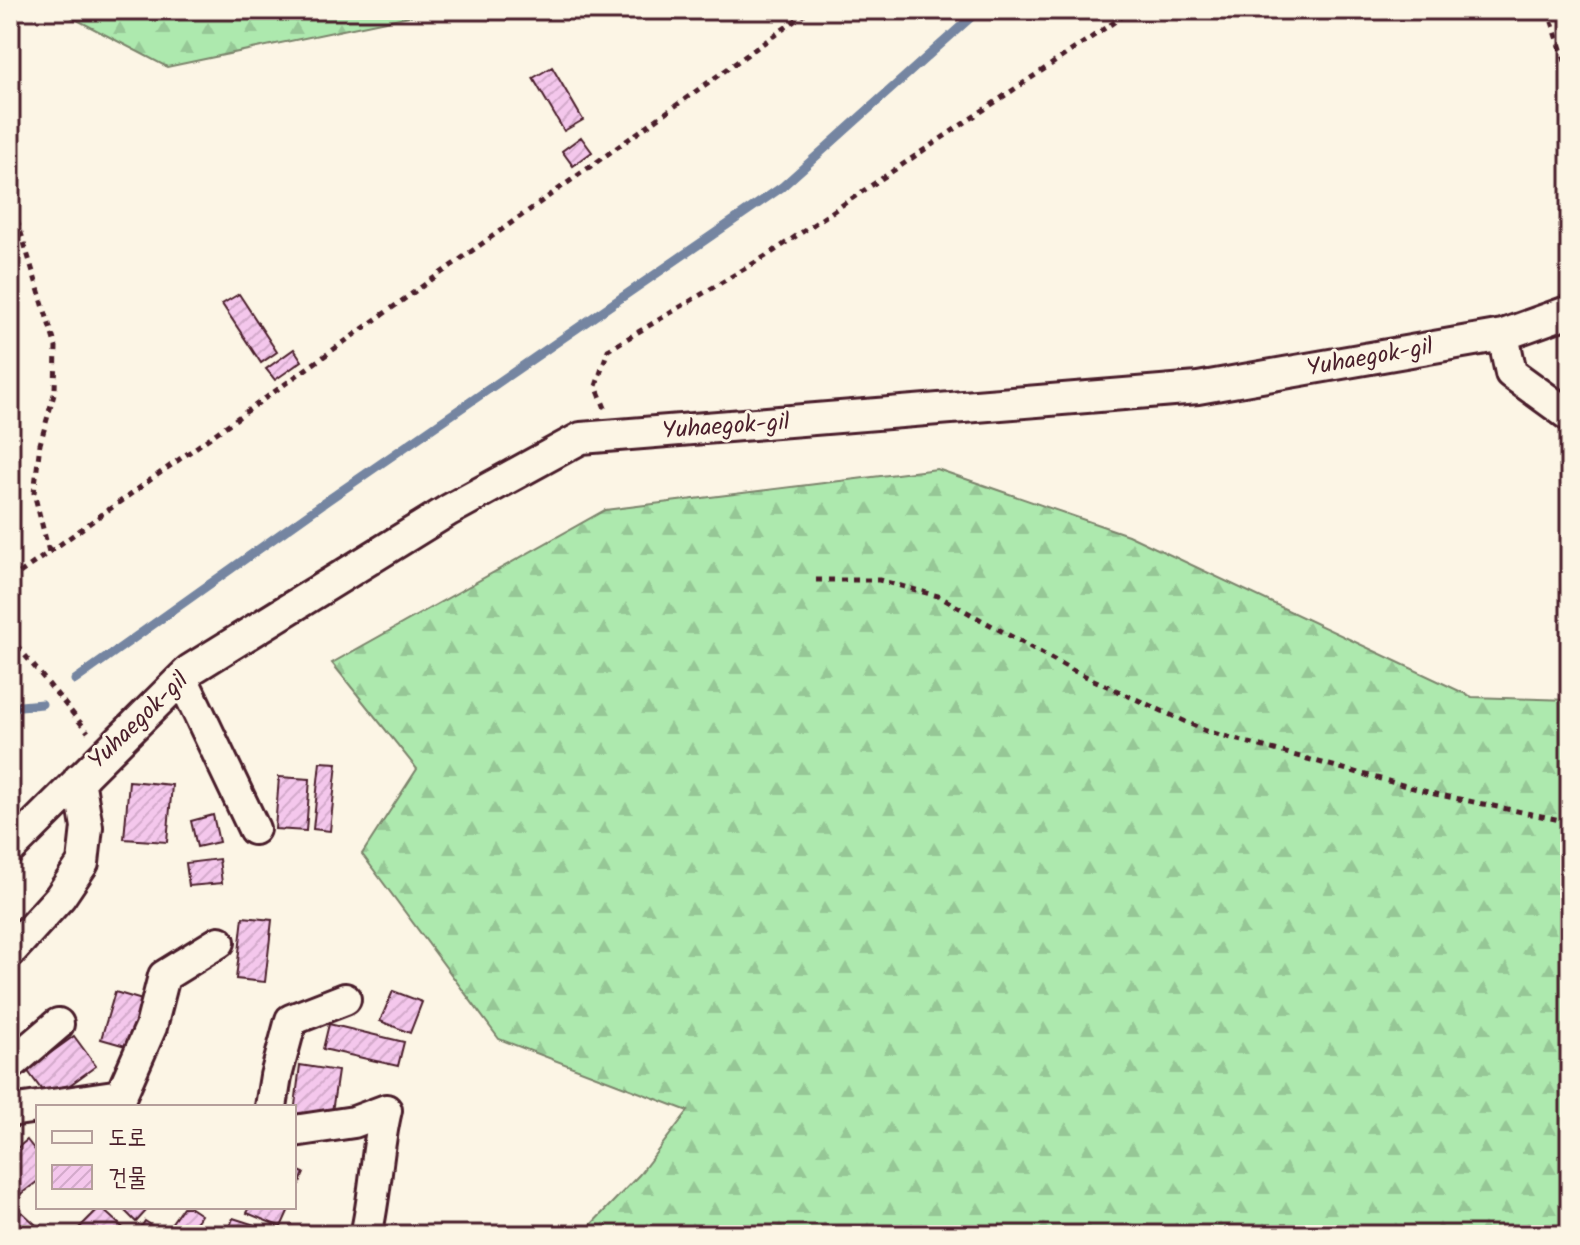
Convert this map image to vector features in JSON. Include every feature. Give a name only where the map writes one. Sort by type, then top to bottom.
[{"type":"street","name":"Yuhaegok-gil","points":[[10,849],[190,670],[449,510],[581,438],[1198,388],[1503,335],[1570,311]]},
{"type":"street","points":[[1503,335],[1511,373],[1570,416]]},
{"type":"street","points":[[182,678],[254,829]]},
{"type":"street","points":[[10,952],[60,897],[83,863],[87,827],[79,779]]},
{"type":"street","points":[[81,1105],[128,1101],[164,976],[219,942]]},
{"type":"street","points":[[271,1105],[291,1020],[345,999]]},
{"type":"street","points":[[10,1065],[58,1024]]},
{"type":"street","points":[[10,1111],[36,1109]]},
{"type":"street","points":[[296,1131],[354,1122],[386,1110],[366,1235]]},
{"type":"path","points":[[10,580],[810,10]]},
{"type":"path","points":[[616,436],[596,386],[608,350],[771,253],[1132,10]]},
{"type":"path","points":[[1548,10],[1570,76]]},
{"type":"path","points":[[10,197],[56,347],[55,391],[40,444],[34,493],[49,552]]},
{"type":"path","points":[[816,580],[879,580],[938,596],[1074,671],[1206,731],[1435,794],[1570,822]]},
{"type":"path","points":[[10,637],[106,753]]},
{"type":"green space","points":[[58,10],[438,10],[167,67]]},
{"type":"green space","points":[[937,469],[1128,535],[1472,697],[1570,700],[1570,1235],[581,1235],[639,1175],[688,1111],[499,1039],[362,854],[417,769],[332,663],[605,510]]},
{"type":"building","points":[[552,67],[583,120],[564,131],[533,78]]},
{"type":"building","points":[[581,137],[592,152],[573,166],[562,151]]},
{"type":"building","points":[[239,294],[277,352],[261,363],[222,304]]},
{"type":"building","points":[[294,349],[302,361],[275,380],[266,369]]},
{"type":"building","points":[[320,762],[337,763],[330,831],[313,829]]},
{"type":"building","points":[[279,777],[310,779],[306,831],[275,829]]},
{"type":"building","points":[[129,781],[172,785],[167,842],[124,839]]},
{"type":"building","points":[[213,815],[219,842],[197,847],[191,821]]},
{"type":"building","points":[[219,859],[222,883],[189,886],[186,863]]},
{"type":"building","points":[[243,917],[272,920],[265,982],[236,979]]},
{"type":"building","points":[[393,991],[422,1002],[410,1033],[380,1021]]},
{"type":"building","points":[[115,992],[149,1002],[136,1049],[101,1039]]},
{"type":"building","points":[[329,1024],[404,1042],[398,1066],[323,1049]]},
{"type":"building","points":[[74,1036],[96,1066],[49,1100],[27,1070]]},
{"type":"building","points":[[300,1065],[338,1071],[331,1119],[296,1114]]},
{"type":"building","points":[[27,1140],[36,1151],[36,1182],[10,1202],[10,1154]]},
{"type":"building","points":[[296,1170],[304,1173],[296,1192]]},
{"type":"building","points":[[98,1209],[102,1209],[130,1234],[72,1235]]},
{"type":"building","points":[[123,1209],[147,1210],[136,1222]]},
{"type":"building","points":[[182,1209],[192,1209],[201,1215],[188,1235],[171,1224]]},
{"type":"building","points":[[249,1209],[289,1209],[281,1227],[247,1213]]},
{"type":"building","points":[[22,1212],[47,1235],[14,1235],[10,1224]]},
{"type":"building","points":[[233,1218],[276,1232],[275,1235],[227,1235]]},
{"type":"building","points":[[145,1221],[167,1235],[136,1235]]},
{"type":"waterway","points":[[75,680],[328,500],[782,187],[979,10]]},
{"type":"waterway","points":[[10,707],[42,704]]}]
